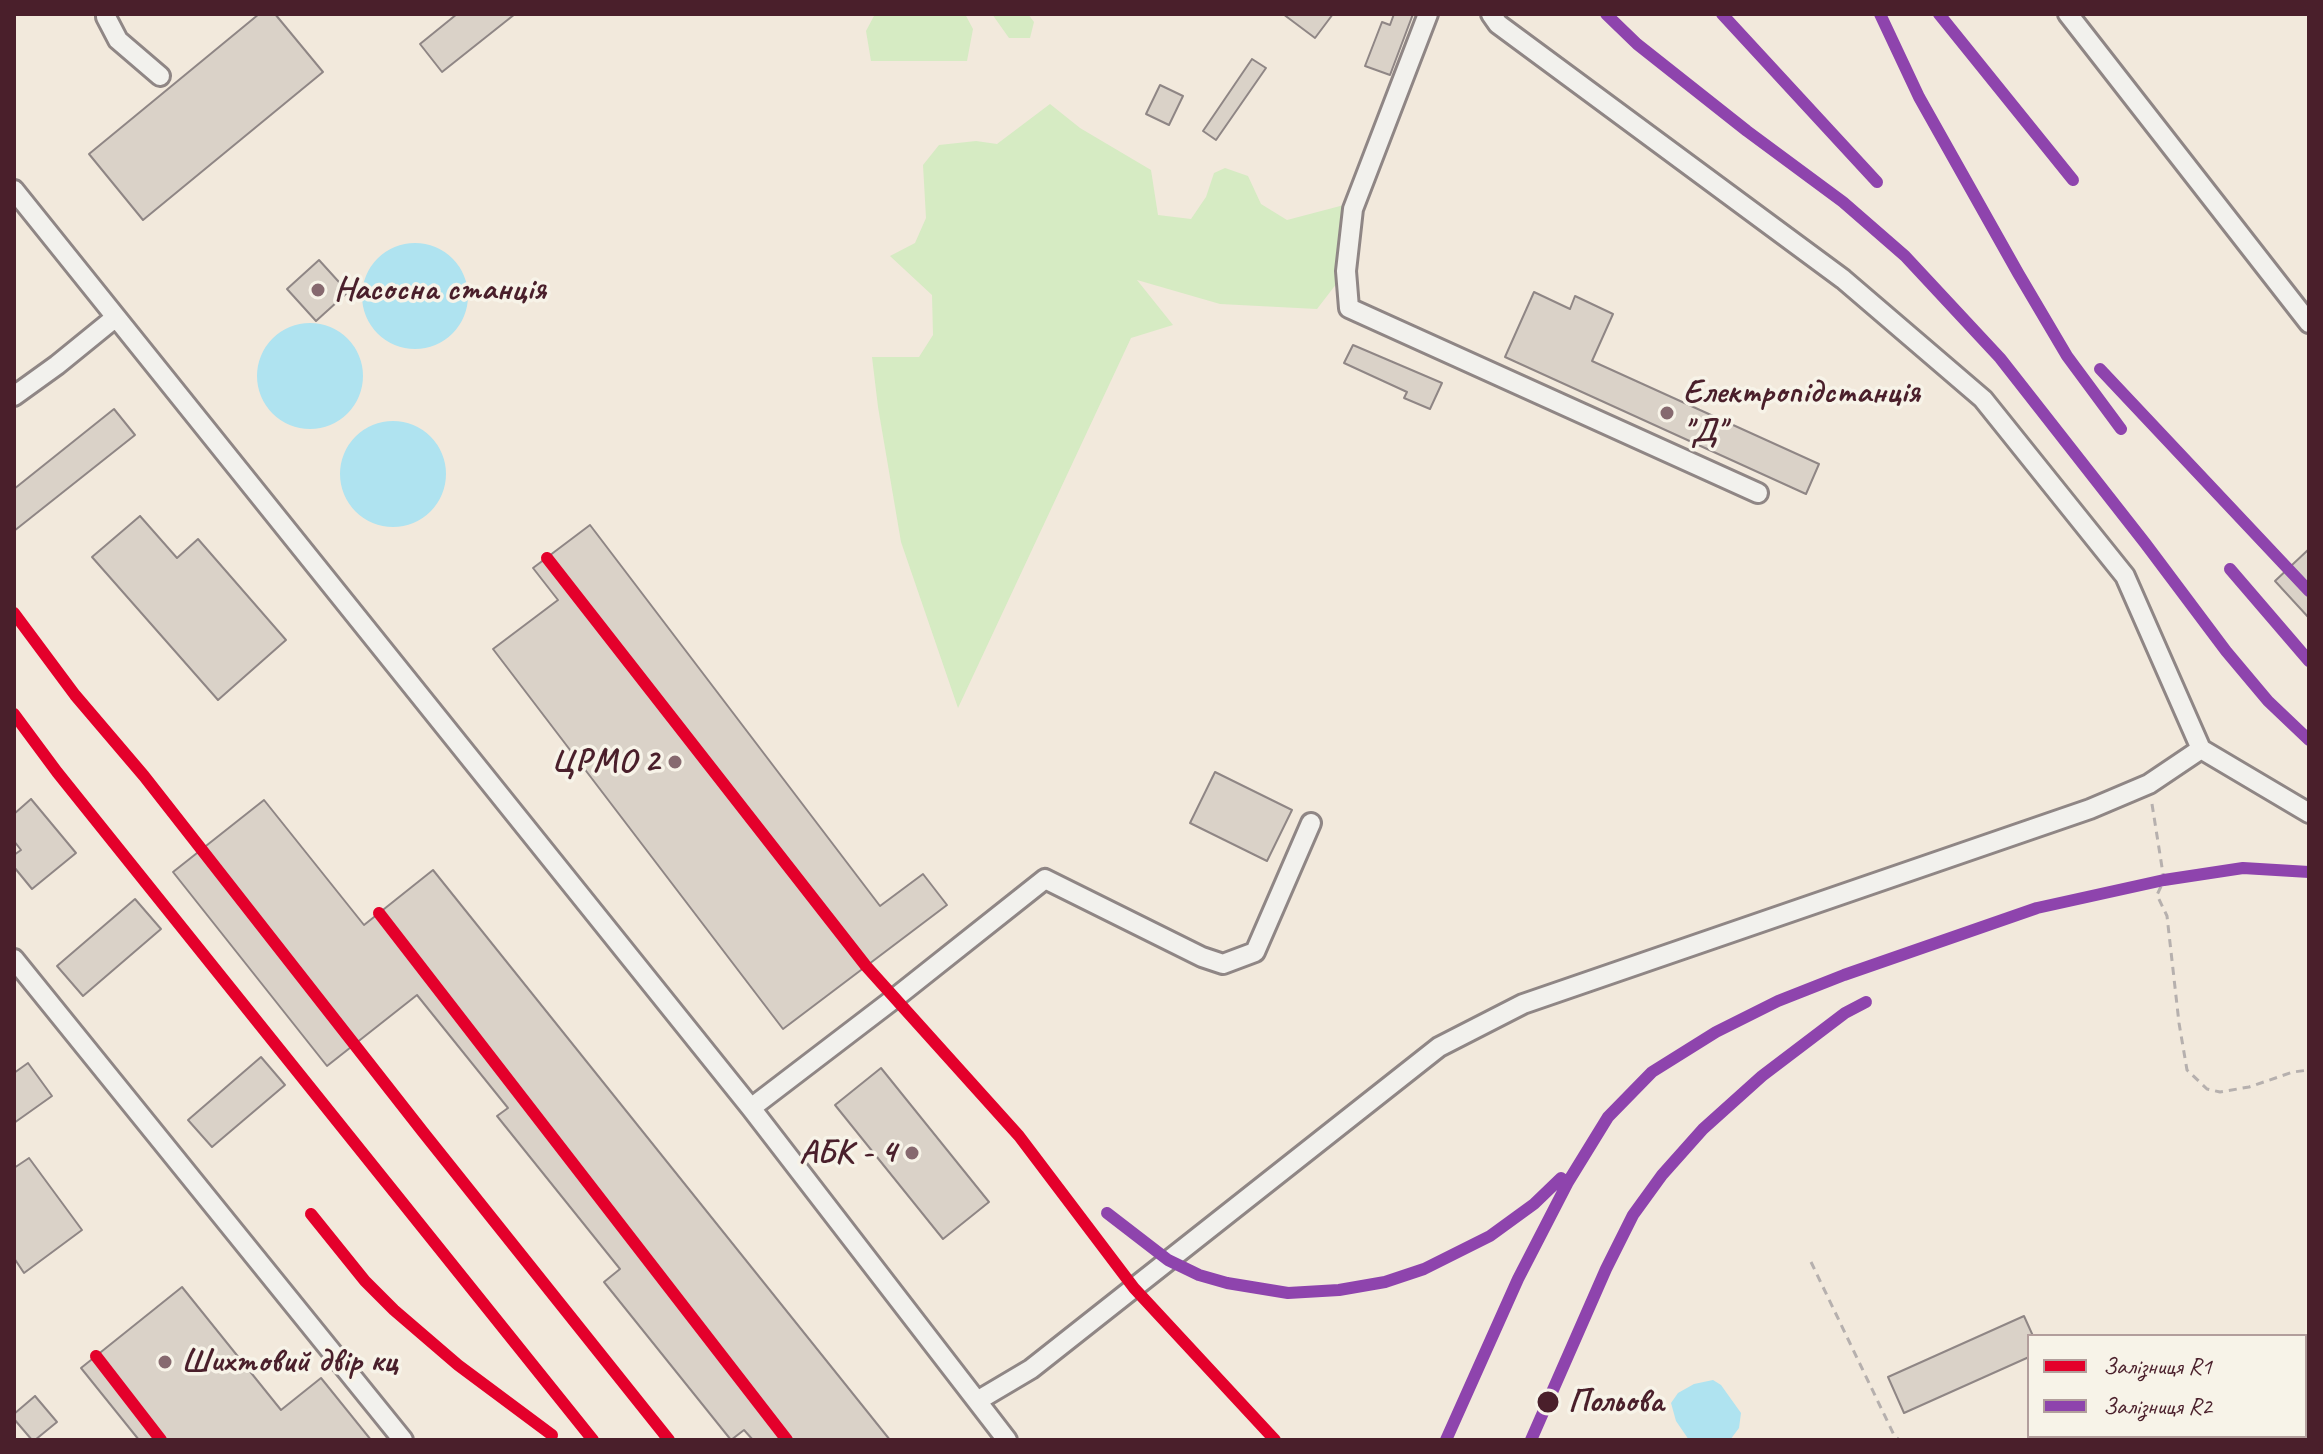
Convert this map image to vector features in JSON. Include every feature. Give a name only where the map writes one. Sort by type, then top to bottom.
[{"type":"street","points":[[106,14],[118,40],[160,76]]},
{"type":"street","points":[[1428,14],[1353,209],[1346,271],[1349,308],[1758,493]]},
{"type":"street","points":[[1491,14],[1498,24],[1843,279],[1983,399],[2125,576],[2201,749],[2309,813]]},
{"type":"street","points":[[2068,14],[2309,323]]},
{"type":"street","points":[[14,190],[751,1108],[1007,1440]]},
{"type":"street","points":[[14,396],[116,317]]},
{"type":"street","points":[[977,1401],[1031,1369],[1439,1047],[1523,1004],[2076,815],[2149,784],[2201,749]]},
{"type":"street","points":[[751,1108],[1045,879],[1202,957],[1223,964],[1255,952],[1311,823]]},
{"type":"street","points":[[14,959],[403,1440]]},
{"type":"path","points":[[2149,784],[2164,880],[2157,895],[2167,916],[2187,1070],[2207,1089],[2220,1092],[2309,1070]]},
{"type":"path","points":[[1811,1262],[1899,1440]]},
{"type":"shaded area","points":[[14,14],[2309,14],[2309,1440],[14,1440]]},
{"type":"green space","points":[[875,14],[965,14],[973,29],[967,61],[871,61],[866,31]]},
{"type":"green space","points":[[992,14],[1028,14],[1034,22],[1030,38],[1009,38]]},
{"type":"green space","points":[[1050,104],[1080,128],[1151,170],[1158,215],[1191,219],[1206,197],[1214,173],[1225,168],[1248,176],[1261,204],[1287,220],[1344,205],[1337,283],[1317,309],[1220,304],[1137,280],[1173,325],[1131,338],[958,708],[901,542],[872,357],[919,357],[933,335],[932,295],[890,256],[915,243],[926,218],[923,165],[939,145],[976,141],[997,144]]},
{"type":"water","points":[[415,243],[435,247],[453,258],[464,276],[468,296],[464,316],[453,334],[435,345],[415,349],[395,345],[377,334],[366,316],[362,296],[366,276],[377,258],[395,247]]},
{"type":"water","points":[[310,323],[330,327],[348,338],[359,356],[363,376],[359,396],[348,414],[330,425],[310,429],[290,425],[272,414],[261,396],[257,376],[261,356],[272,338],[290,327]]},
{"type":"water","points":[[393,421],[413,425],[431,436],[442,454],[446,474],[442,494],[431,512],[413,523],[393,527],[373,523],[355,512],[344,494],[340,474],[344,454],[355,436],[373,425]]},
{"type":"water","points":[[1713,1380],[1721,1385],[1741,1413],[1739,1428],[1730,1440],[1689,1440],[1676,1421],[1671,1403],[1678,1393],[1694,1384]]},
{"type":"building","points":[[259,14],[275,14],[323,72],[143,220],[89,154]]},
{"type":"building","points":[[457,14],[515,14],[442,72],[420,44]]},
{"type":"building","points":[[1283,14],[1333,14],[1315,38]]},
{"type":"building","points":[[1394,14],[1413,14],[1390,75],[1365,66],[1382,22],[1390,25]]},
{"type":"building","points":[[1252,59],[1266,68],[1216,140],[1203,131]]},
{"type":"building","points":[[1160,85],[1183,96],[1169,125],[1146,114]]},
{"type":"building","name":"Насосна станція","points":[[319,260],[348,292],[316,321],[287,289]]},
{"type":"building","name":"Електропідстанція \"Д\"","points":[[1534,292],[1570,309],[1575,296],[1613,314],[1592,361],[1819,464],[1806,494],[1505,357]]},
{"type":"building","points":[[1353,345],[1442,383],[1430,409],[1404,398],[1407,392],[1344,363]]},
{"type":"building","points":[[114,409],[135,435],[14,531],[14,489]]},
{"type":"building","points":[[140,516],[177,558],[198,539],[286,640],[218,700],[92,557]]},
{"type":"building","name":"ЦРМО 2","points":[[590,525],[880,906],[923,874],[947,905],[783,1029],[493,649],[558,600],[533,568]]},
{"type":"building","points":[[2309,549],[2309,618],[2275,581]]},
{"type":"building","points":[[1215,772],[1292,810],[1267,861],[1190,823]]},
{"type":"building","points":[[31,799],[76,853],[32,889],[14,867],[14,855],[21,850],[14,841],[14,814]]},
{"type":"building","points":[[264,800],[364,925],[433,870],[890,1440],[753,1440],[744,1430],[731,1440],[604,1282],[620,1269],[497,1116],[508,1108],[417,995],[327,1066],[173,872]]},
{"type":"building","points":[[135,899],[161,929],[83,996],[57,966]]},
{"type":"building","points":[[261,1057],[285,1085],[212,1147],[188,1120]]},
{"type":"building","points":[[28,1063],[52,1096],[14,1123],[14,1073]]},
{"type":"building","name":"АБК - 4","points":[[881,1068],[989,1202],[943,1239],[835,1105]]},
{"type":"building","points":[[29,1158],[82,1230],[24,1273],[14,1258],[14,1168]]},
{"type":"building","name":"Шихтовий двір кц","points":[[182,1287],[281,1410],[321,1378],[371,1440],[139,1440],[81,1368]]},
{"type":"building","points":[[2024,1316],[2032,1334],[2027,1334],[2027,1358],[1904,1413],[1888,1377]]},
{"type":"building","points":[[35,1396],[57,1422],[32,1440],[14,1419],[14,1414]]},
{"type":"rail line","name":"R2","points":[[1606,14],[1637,44],[1843,202],[1905,256],[2000,358],[2226,651],[2268,701],[2309,740]]},
{"type":"rail line","name":"R2","points":[[1722,14],[1877,182]]},
{"type":"rail line","name":"R2","points":[[1880,14],[1919,97],[2018,273],[2067,356],[2121,429]]},
{"type":"rail line","name":"R2","points":[[1939,14],[2073,180]]},
{"type":"rail line","name":"R2","points":[[2100,369],[2309,591]]},
{"type":"rail line","name":"R1","points":[[547,558],[866,966],[1019,1136],[1134,1288],[1275,1440]]},
{"type":"rail line","name":"R2","points":[[2230,569],[2309,661]]},
{"type":"rail line","name":"R1","points":[[14,613],[75,695],[144,776],[669,1440]]},
{"type":"rail line","name":"R1","points":[[14,714],[57,772],[593,1440]]},
{"type":"rail line","name":"R2","points":[[1446,1440],[1518,1279],[1568,1182],[1608,1117],[1652,1072],[1716,1032],[1778,1001],[2037,908],[2164,880],[2243,868],[2309,872]]},
{"type":"rail line","name":"R1","points":[[379,913],[787,1440]]},
{"type":"rail line","name":"R2","points":[[1531,1440],[1606,1269],[1633,1215],[1662,1175],[1703,1129],[1762,1076],[1845,1013],[1866,1002]]},
{"type":"rail line","name":"R2","points":[[1107,1213],[1168,1260],[1199,1275],[1288,1293],[1339,1290],[1385,1282],[1424,1269],[1490,1236],[1534,1204],[1561,1178]]},
{"type":"rail line","name":"R1","points":[[311,1214],[365,1281],[394,1310],[458,1365],[552,1435]]},
{"type":"rail line","name":"R1","points":[[96,1356],[161,1440]]},
{"type":"place","name":"Насосна станція","points":[[318,290]]},
{"type":"place","name":"Електропідстанція \"Д\"","points":[[1667,413]]},
{"type":"place","name":"ЦРМО 2","points":[[675,762]]},
{"type":"place","name":"АБК - 4","points":[[912,1153]]},
{"type":"place","name":"Шихтовий двір кц","points":[[165,1362]]},
{"type":"place","name":"Польова","points":[[1548,1402]]}]
